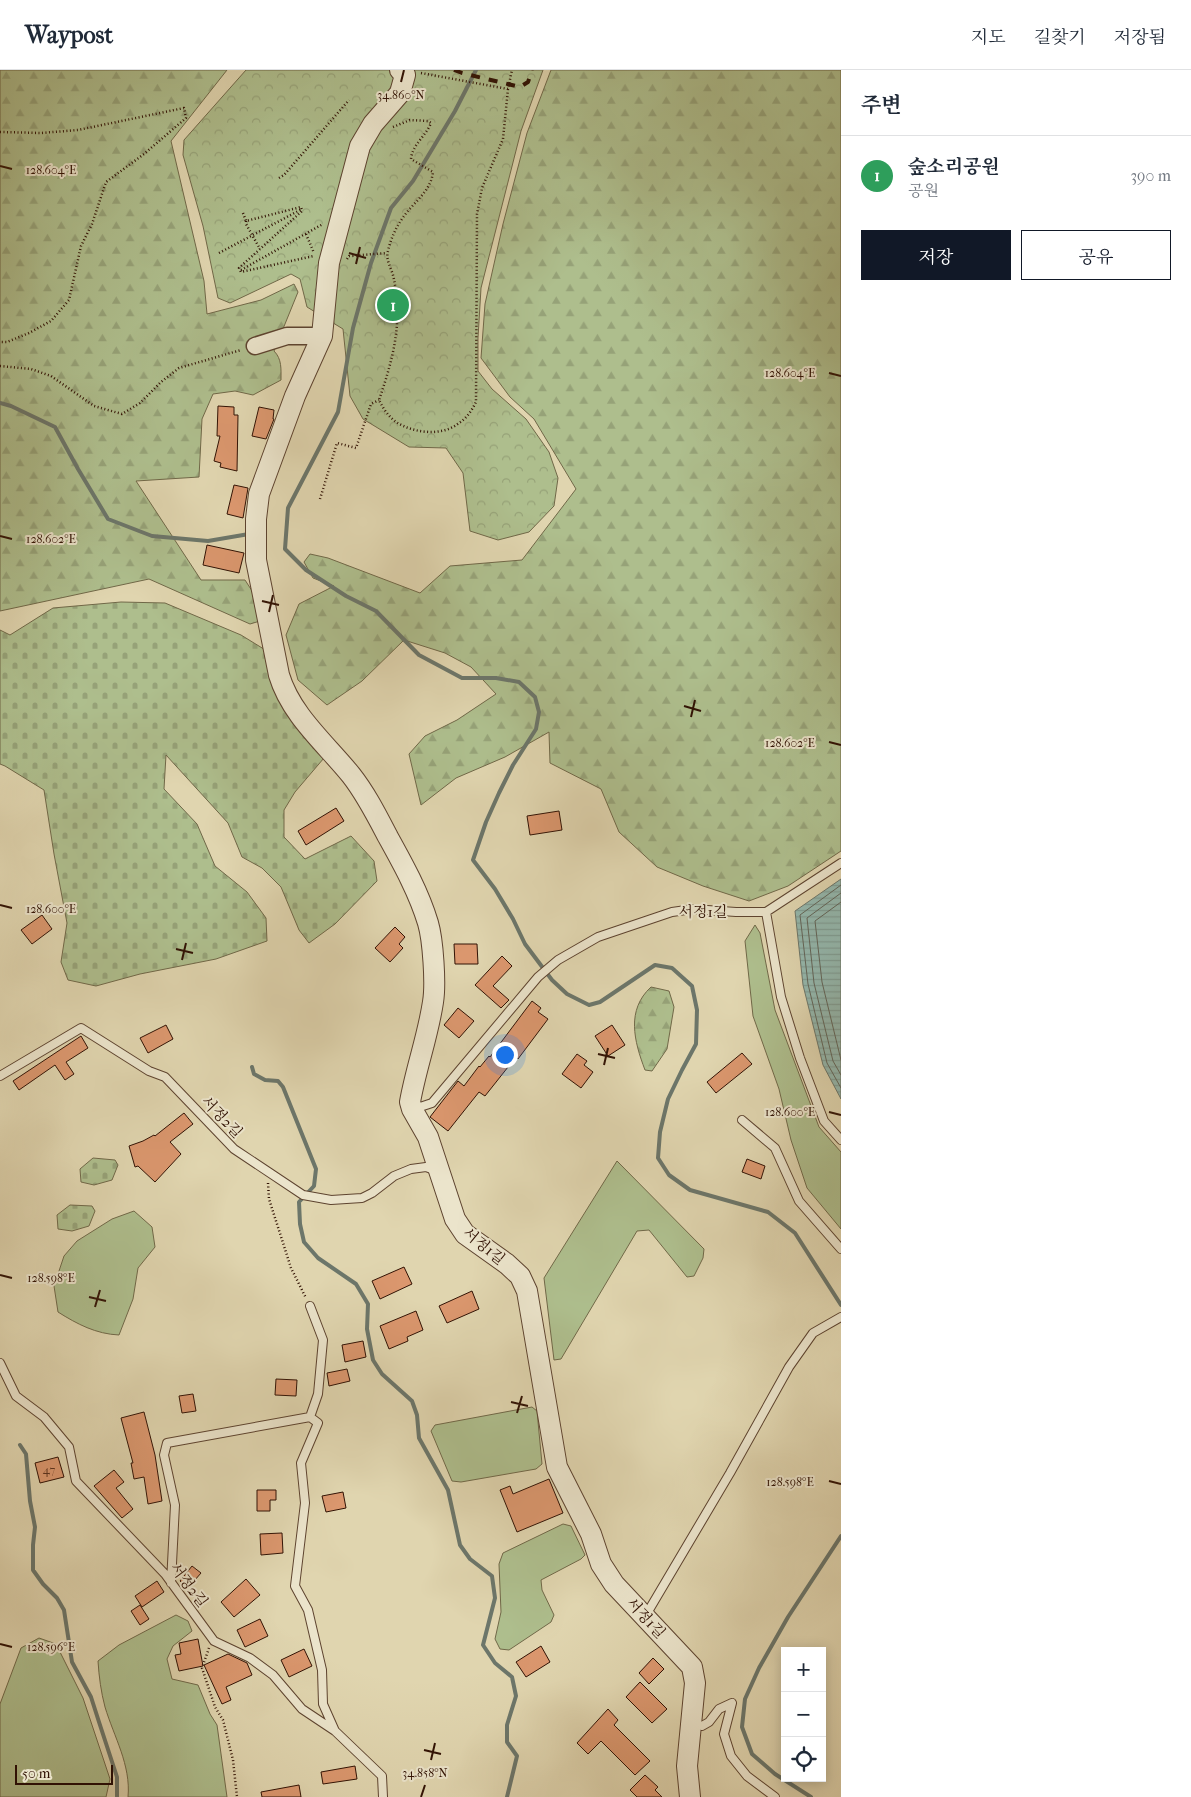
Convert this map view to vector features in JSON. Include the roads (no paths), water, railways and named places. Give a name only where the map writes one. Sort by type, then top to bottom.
[{"type":"street","points":[[400,70],[405,75],[400,93],[373,124],[360,146],[329,263],[322,336],[295,396],[259,494],[256,519],[256,560],[283,689],[299,716],[326,745],[366,796],[404,866],[428,924],[433,956],[433,1001],[410,1102],[412,1110]]},
{"type":"street","points":[[255,346],[287,336],[322,336]]},
{"type":"street","name":"서정1길","points":[[412,1110],[428,1137],[455,1219],[465,1234],[507,1264],[520,1276],[527,1291],[556,1466],[591,1534],[602,1564],[614,1584],[692,1667],[695,1684],[687,1766],[690,1797]]},
{"type":"lane","points":[[841,863],[766,912],[781,997],[800,1058],[824,1121],[841,1140]]},
{"type":"lane","name":"서정1길","points":[[412,1110],[432,1103],[538,977],[558,960],[598,937],[672,912],[693,909],[766,912]]},
{"type":"lane","name":"서정2길","points":[[0,1076],[81,1028],[149,1071],[165,1077],[234,1149],[304,1196],[331,1200],[362,1198],[372,1193],[394,1176],[411,1169],[426,1167],[439,1172]]},
{"type":"lane","points":[[742,1120],[775,1148],[800,1200],[841,1249]]},
{"type":"lane","points":[[310,1306],[323,1340],[318,1394],[310,1417]]},
{"type":"lane","points":[[644,1617],[730,1472],[789,1367],[813,1333],[838,1319]]},
{"type":"lane","name":"서정2길","points":[[0,1363],[16,1396],[44,1417],[69,1447],[76,1481],[164,1574],[214,1641],[258,1663],[273,1675],[302,1709],[335,1731],[382,1776],[383,1797]]},
{"type":"lane","points":[[171,1583],[175,1505],[164,1455],[167,1443],[310,1417],[318,1422],[301,1463],[305,1503],[295,1586],[308,1610],[322,1670],[323,1704],[335,1731]]},
{"type":"lane","points":[[691,1722],[702,1726],[709,1722],[719,1709],[732,1703],[724,1734],[731,1756],[747,1776],[775,1797]]},
{"type":"water","points":[[841,879],[841,1099],[823,1065],[803,985],[795,911]]},
{"type":"waterway","points":[[476,70],[455,111],[413,181],[391,208],[371,263],[353,328],[338,412],[288,508],[285,549],[306,570],[346,596],[376,611],[419,655],[462,678],[496,678],[519,682],[535,697],[539,712],[536,729],[513,765],[499,793],[486,822],[473,860],[495,889],[525,944],[552,980],[567,994],[589,1005],[600,1002],[655,965],[672,968],[692,986],[697,1010],[696,1044],[668,1099],[660,1132],[658,1158],[669,1175],[690,1190],[768,1212],[795,1233],[841,1305]]},
{"type":"waterway","points":[[0,403],[11,406],[55,427],[108,519],[152,536],[208,541],[249,534]]},
{"type":"waterway","points":[[252,1067],[254,1074],[265,1080],[278,1081],[283,1087],[316,1169],[314,1186],[299,1202],[300,1224],[304,1242],[318,1258],[356,1284],[368,1304],[367,1329],[373,1360],[382,1374],[412,1401],[417,1415],[419,1438],[448,1490],[460,1545],[470,1559],[492,1576],[495,1598],[483,1645],[495,1663],[512,1677],[516,1696],[507,1725],[507,1742],[517,1756],[507,1797]]},
{"type":"waterway","points":[[20,1445],[26,1454],[30,1501],[35,1527],[33,1570],[43,1584],[57,1598],[64,1610],[72,1662],[91,1697],[117,1777],[117,1797]]},
{"type":"waterway","points":[[811,1797],[775,1774],[752,1754],[742,1727],[745,1699],[759,1668],[788,1617],[841,1536]]},
{"type":"railway","points":[[454,70],[520,87],[528,82],[532,70]]},
{"type":"place","name":"숲소리공원","points":[[393,305]]}]
